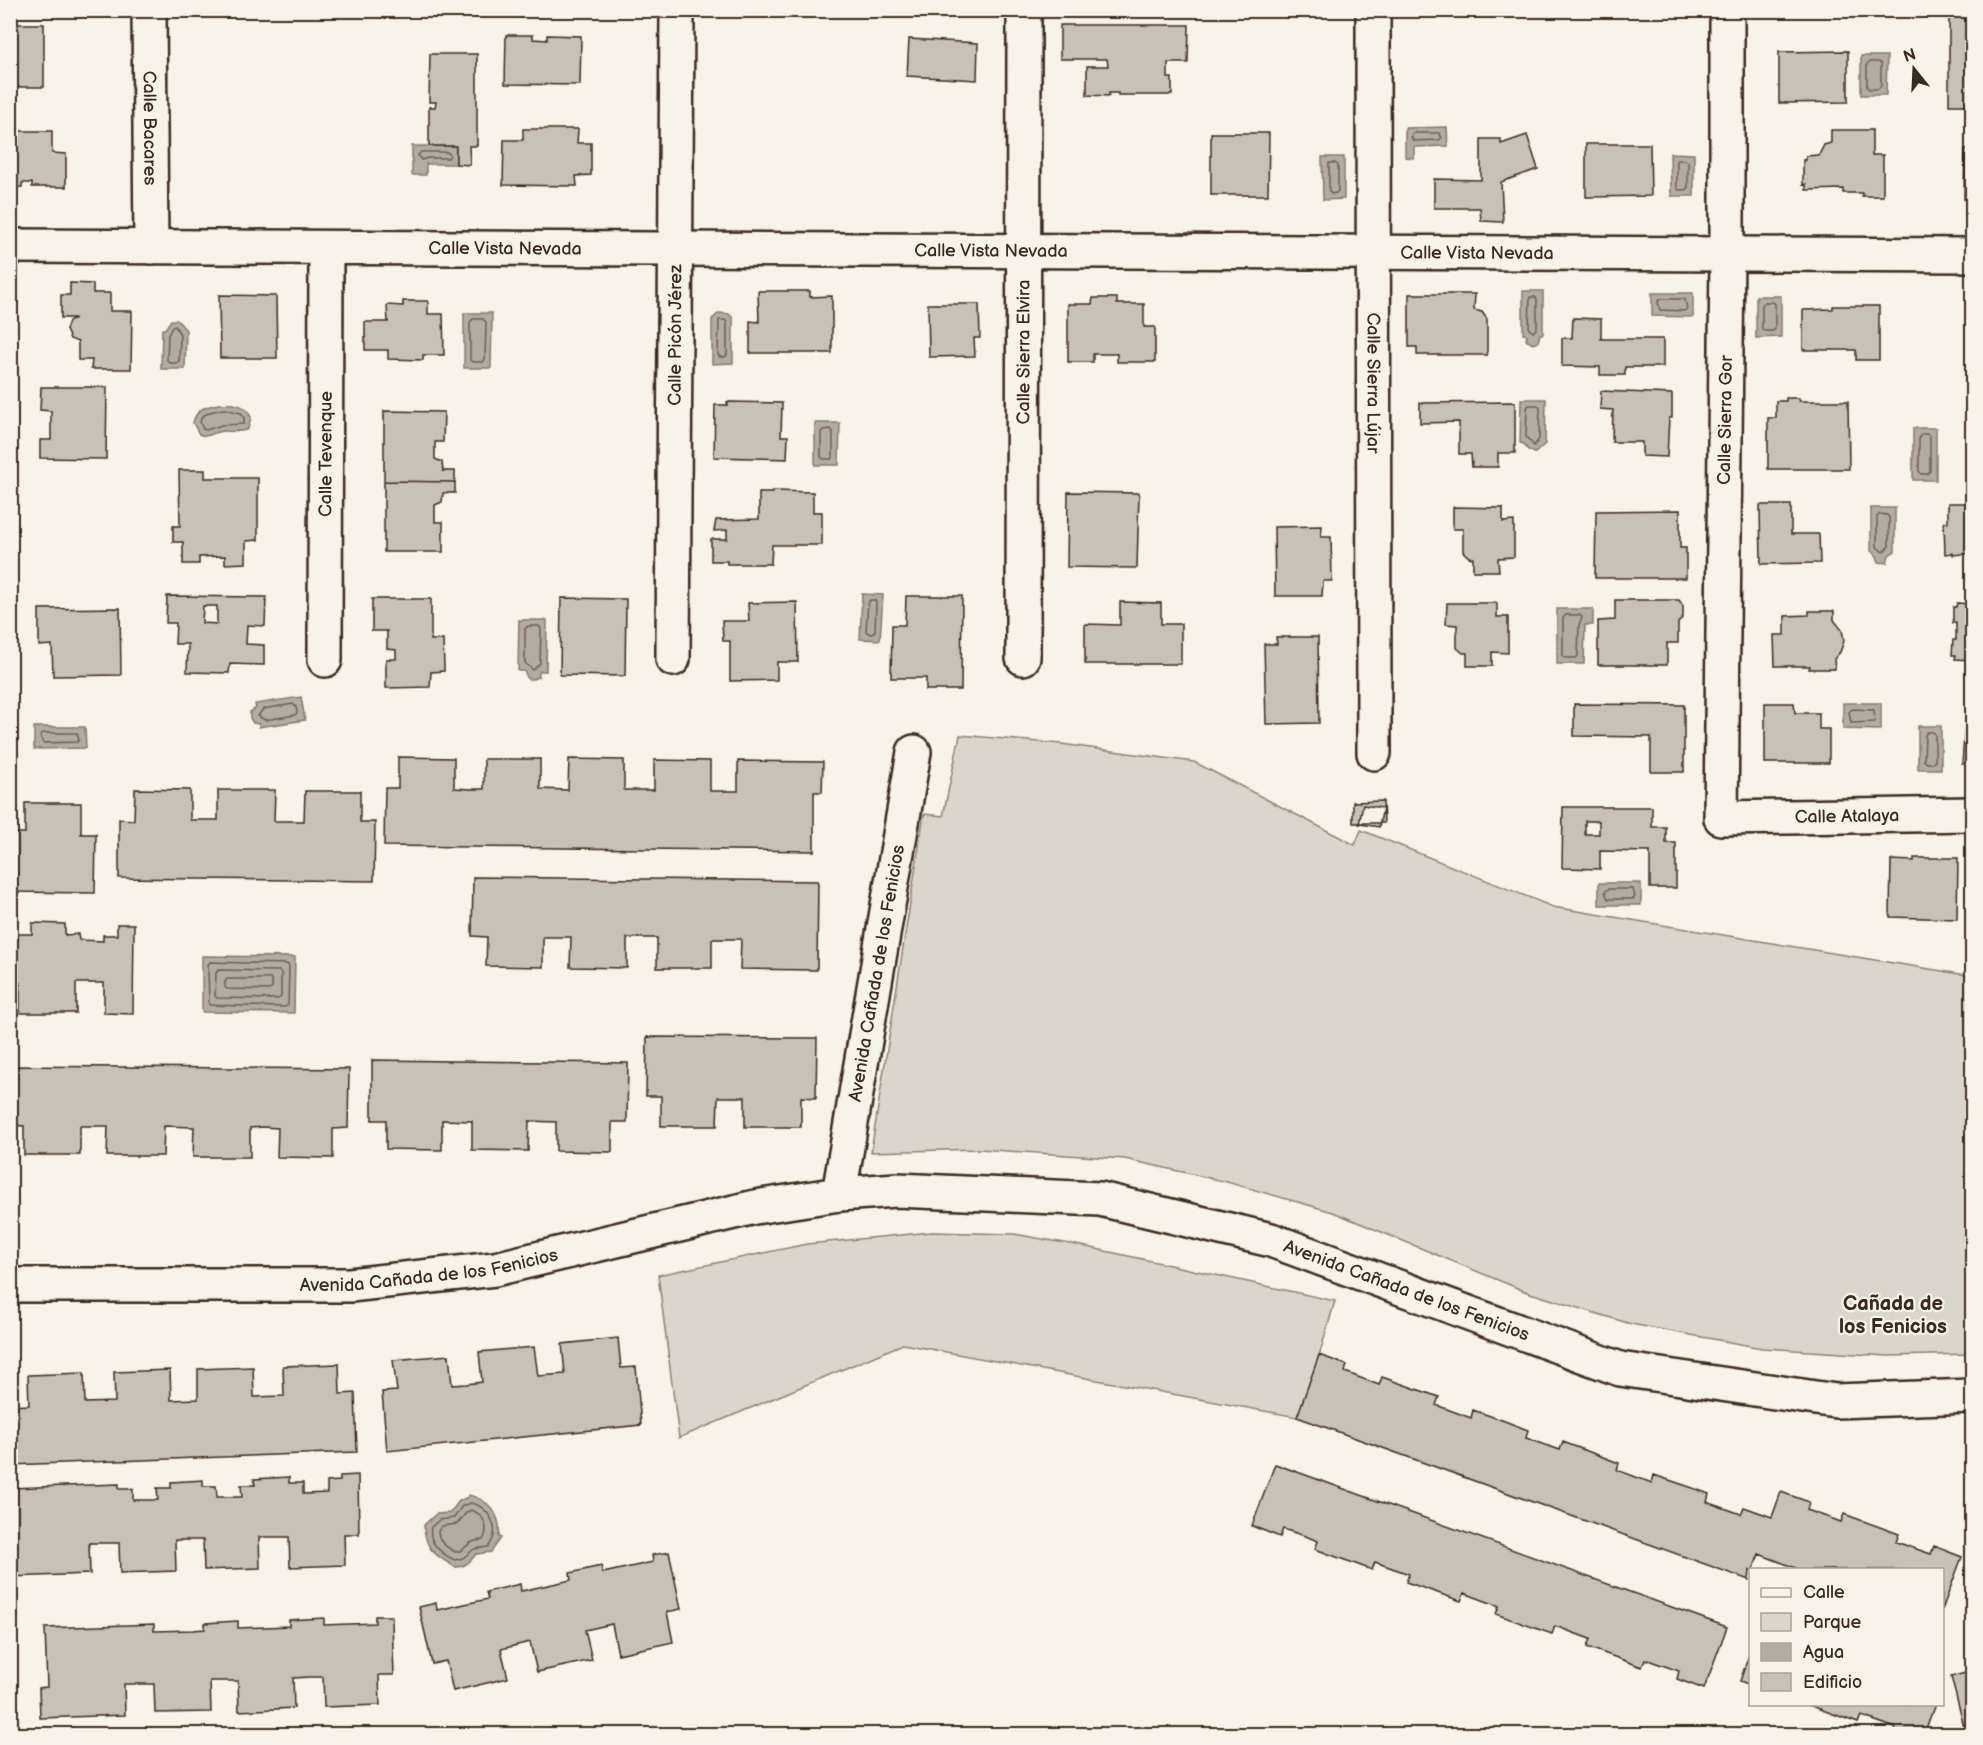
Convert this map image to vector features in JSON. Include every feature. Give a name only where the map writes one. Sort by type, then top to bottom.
[{"type":"street","name":"Calle Bacares","points":[[148,10],[151,247]]},
{"type":"street","name":"Calle Picón Jérez","points":[[673,659],[677,10]]},
{"type":"street","name":"Calle Sierra Elvira","points":[[1023,658],[1024,10]]},
{"type":"street","name":"Calle Sierra Lújar","points":[[1373,11],[1374,753]]},
{"type":"street","name":"Calle Sierra Gor","points":[[1721,818],[1727,22]]},
{"type":"street","name":"Calle Vista Nevada","points":[[10,246],[1972,255]]},
{"type":"street","name":"Calle Tevenque","points":[[325,660],[326,248]]},
{"type":"street","name":"Avenida Cañada de los Fenicios","points":[[839,1194],[915,752]]},
{"type":"street","name":"Calle Atalaya","points":[[1721,818],[1972,814]]},
{"type":"street","name":"Avenida Cañada de los Fenicios","points":[[10,1285],[350,1285],[495,1269],[755,1207],[839,1194],[897,1190],[1100,1199],[1271,1240],[1620,1369],[1836,1401],[1972,1396]]},
{"type":"green space","points":[[960,735],[1061,744],[1194,762],[1355,845],[1361,830],[1553,907],[1972,976],[1972,1354],[1888,1356],[1762,1348],[1631,1324],[1527,1292],[1333,1212],[1227,1182],[1125,1159],[979,1149],[871,1152],[924,814],[943,816]]},
{"type":"green space","points":[[932,1232],[1014,1234],[1087,1247],[1335,1301],[1317,1363],[1297,1417],[903,1344],[679,1438],[658,1275],[807,1244]]},
{"type":"water","points":[[1861,56],[1887,56],[1886,95],[1861,95]]},
{"type":"water","points":[[1447,127],[1448,146],[1414,147],[1414,158],[1405,157],[1405,128]]},
{"type":"water","points":[[412,146],[456,146],[456,164],[426,164],[426,175],[412,175]]},
{"type":"water","points":[[1670,153],[1694,154],[1694,196],[1671,196]]},
{"type":"water","points":[[1322,157],[1344,157],[1344,199],[1323,200]]},
{"type":"water","points":[[1523,291],[1543,291],[1543,334],[1540,334],[1538,342],[1533,344],[1526,340],[1527,335],[1523,334]]},
{"type":"water","points":[[1652,293],[1693,293],[1693,317],[1652,316]]},
{"type":"water","points":[[1756,296],[1781,296],[1781,337],[1756,338]]},
{"type":"water","points":[[464,313],[492,313],[491,368],[464,368]]},
{"type":"water","points":[[719,313],[729,314],[733,318],[733,363],[712,364],[712,319]]},
{"type":"water","points":[[171,320],[177,320],[186,330],[185,369],[161,369],[162,329],[165,329]]},
{"type":"water","points":[[1521,399],[1546,399],[1545,444],[1535,453],[1520,443]]},
{"type":"water","points":[[219,404],[242,406],[251,417],[248,429],[222,431],[206,436],[199,434],[193,423],[196,414],[206,407]]},
{"type":"water","points":[[815,423],[840,423],[839,465],[815,465]]},
{"type":"water","points":[[1913,428],[1936,428],[1936,480],[1913,480]]},
{"type":"water","points":[[1871,508],[1895,508],[1895,551],[1889,555],[1887,563],[1879,562],[1877,556],[1871,551]]},
{"type":"water","points":[[862,594],[883,595],[880,640],[860,639]]},
{"type":"water","points":[[1557,609],[1593,609],[1593,625],[1585,625],[1584,664],[1557,664]]},
{"type":"water","points":[[519,620],[547,620],[546,671],[540,671],[538,677],[533,679],[528,679],[524,671],[518,671]]},
{"type":"water","points":[[301,697],[305,720],[259,727],[259,724],[253,723],[250,718],[250,712],[256,708],[255,704]]},
{"type":"water","points":[[1843,703],[1881,703],[1881,730],[1843,729]]},
{"type":"water","points":[[1918,726],[1941,726],[1941,769],[1918,769]]},
{"type":"water","points":[[34,727],[85,727],[86,748],[34,749]]},
{"type":"water","points":[[1599,883],[1641,883],[1641,905],[1599,905]]},
{"type":"water","points":[[202,956],[295,957],[294,1013],[202,1012]]},
{"type":"water","points":[[468,1495],[482,1500],[492,1509],[498,1521],[501,1538],[491,1552],[476,1554],[467,1564],[455,1567],[432,1551],[426,1540],[424,1525],[436,1514],[450,1513],[459,1501]]},
{"type":"building","points":[[1949,10],[1972,10],[1972,105],[1949,105]]},
{"type":"building","points":[[10,24],[44,24],[44,87],[10,87]]},
{"type":"building","points":[[1060,25],[1189,25],[1188,63],[1168,63],[1168,78],[1172,78],[1172,95],[1109,93],[1109,96],[1087,95],[1087,66],[1108,66],[1107,59],[1060,59]]},
{"type":"building","points":[[506,35],[533,35],[533,39],[547,40],[547,35],[581,36],[580,85],[505,84]]},
{"type":"building","points":[[909,39],[978,43],[977,80],[907,76]]},
{"type":"building","points":[[1848,51],[1848,102],[1779,103],[1779,52]]},
{"type":"building","points":[[430,54],[477,54],[477,146],[469,146],[470,165],[456,164],[456,146],[429,146],[429,107],[435,107],[436,102],[429,102]]},
{"type":"building","points":[[523,129],[578,129],[577,143],[591,143],[591,175],[576,176],[577,186],[503,185],[504,140],[523,140]]},
{"type":"building","points":[[1831,130],[1872,130],[1872,155],[1883,155],[1883,196],[1843,193],[1843,189],[1806,190],[1806,184],[1803,185],[1803,160],[1806,160],[1806,156],[1819,155],[1824,145],[1831,143]]},
{"type":"building","points":[[10,131],[52,131],[52,153],[66,154],[66,187],[32,187],[32,183],[22,183],[22,187],[10,187]]},
{"type":"building","points":[[1211,133],[1269,133],[1268,195],[1211,195]]},
{"type":"building","points":[[1527,135],[1538,169],[1501,182],[1503,222],[1481,221],[1480,208],[1434,208],[1434,179],[1481,180],[1481,139],[1501,139],[1501,144]]},
{"type":"building","points":[[1586,144],[1650,144],[1651,196],[1586,197]]},
{"type":"building","points":[[1965,149],[1972,149],[1972,201],[1964,201]]},
{"type":"building","points":[[70,283],[93,284],[93,293],[110,293],[110,311],[132,311],[131,369],[91,369],[92,360],[78,360],[78,342],[70,339],[66,330],[69,321],[75,318],[61,318],[61,295],[70,295]]},
{"type":"building","points":[[758,291],[810,291],[810,297],[832,296],[832,353],[750,353],[750,321],[759,322]]},
{"type":"building","points":[[1409,294],[1475,294],[1474,310],[1482,312],[1487,319],[1487,355],[1417,355],[1417,347],[1409,347]]},
{"type":"building","points":[[219,295],[276,296],[277,358],[220,358]]},
{"type":"building","points":[[1093,298],[1117,298],[1117,304],[1144,304],[1144,327],[1155,327],[1155,362],[1117,362],[1117,354],[1093,354],[1093,362],[1068,362],[1068,304],[1092,304]]},
{"type":"building","points":[[403,301],[428,301],[428,314],[443,314],[444,355],[423,355],[423,360],[388,359],[388,350],[365,350],[365,322],[388,322],[387,305],[403,306]]},
{"type":"building","points":[[928,304],[979,304],[980,338],[974,338],[975,356],[929,357]]},
{"type":"building","points":[[1833,306],[1879,306],[1879,360],[1856,360],[1856,350],[1803,350],[1803,310],[1833,309]]},
{"type":"building","points":[[1573,318],[1601,319],[1601,339],[1663,339],[1663,367],[1625,367],[1625,375],[1600,375],[1600,367],[1562,366],[1562,338],[1572,338]]},
{"type":"building","points":[[41,387],[107,387],[106,459],[40,458],[40,440],[51,440],[51,411],[40,410]]},
{"type":"building","points":[[1601,391],[1672,394],[1672,418],[1669,418],[1667,457],[1642,456],[1642,442],[1612,442],[1613,410],[1600,409]]},
{"type":"building","points":[[1786,398],[1799,398],[1799,401],[1848,401],[1849,469],[1768,469],[1768,418],[1776,418],[1776,401],[1786,401]]},
{"type":"building","points":[[727,402],[782,403],[781,436],[788,436],[787,459],[714,457],[715,405],[728,405]]},
{"type":"building","points":[[1515,402],[1515,453],[1498,453],[1498,467],[1472,467],[1471,454],[1459,454],[1459,422],[1420,423],[1420,403]]},
{"type":"building","points":[[384,411],[444,412],[443,442],[435,442],[435,459],[442,462],[443,471],[455,471],[455,482],[384,481]]},
{"type":"building","points":[[179,470],[205,470],[205,478],[258,478],[258,540],[246,541],[246,563],[225,564],[225,556],[199,557],[199,564],[183,564],[183,542],[173,542],[173,526],[180,526]]},
{"type":"building","points":[[384,481],[455,482],[455,493],[443,493],[442,502],[435,505],[435,522],[443,522],[443,552],[384,552]]},
{"type":"building","points":[[773,491],[813,492],[813,512],[822,512],[822,545],[772,545],[771,564],[727,564],[727,561],[711,561],[711,539],[727,539],[727,530],[714,531],[716,520],[759,519],[759,493],[773,493]]},
{"type":"building","points":[[1068,492],[1139,493],[1137,568],[1067,567]]},
{"type":"building","points":[[1948,503],[1972,503],[1972,553],[1945,554],[1944,522],[1948,522]]},
{"type":"building","points":[[1760,505],[1791,505],[1791,534],[1819,534],[1820,563],[1761,564]]},
{"type":"building","points":[[1453,507],[1503,508],[1503,522],[1514,521],[1514,557],[1498,558],[1499,571],[1473,571],[1473,558],[1463,552],[1463,529],[1453,529]]},
{"type":"building","points":[[1680,510],[1680,548],[1686,548],[1686,578],[1595,578],[1596,511]]},
{"type":"building","points":[[1322,526],[1321,537],[1331,537],[1332,581],[1323,581],[1322,596],[1275,596],[1274,527]]},
{"type":"building","points":[[167,596],[266,597],[265,626],[247,625],[246,644],[264,645],[264,665],[230,664],[229,673],[187,672],[188,644],[175,644],[176,623],[166,623]],"holes":[[[203,606],[217,606],[217,624],[202,623]]]},
{"type":"building","points":[[906,596],[962,596],[961,690],[926,690],[926,678],[891,678],[892,625],[905,625]]},
{"type":"building","points":[[561,598],[626,599],[625,676],[560,675]]},
{"type":"building","points":[[372,599],[431,599],[431,640],[443,640],[444,671],[431,672],[430,687],[386,688],[386,659],[396,659],[396,650],[387,649],[387,631],[372,631]]},
{"type":"building","points":[[1615,600],[1679,600],[1683,606],[1683,617],[1678,623],[1678,643],[1667,643],[1667,665],[1598,665],[1598,621],[1615,620]]},
{"type":"building","points":[[797,602],[798,662],[777,662],[777,680],[730,681],[730,641],[723,641],[722,621],[749,621],[748,603]]},
{"type":"building","points":[[1120,602],[1161,603],[1161,624],[1181,624],[1181,664],[1085,664],[1085,624],[1120,625]]},
{"type":"building","points":[[1447,603],[1497,603],[1497,617],[1508,617],[1508,653],[1492,652],[1492,666],[1467,666],[1467,653],[1457,648],[1457,625],[1446,624]]},
{"type":"building","points":[[1957,603],[1972,604],[1972,660],[1955,659],[1956,655],[1952,655],[1953,640],[1956,640],[1953,607],[1956,607]]},
{"type":"building","points":[[120,608],[121,675],[53,676],[52,645],[39,646],[39,609]]},
{"type":"building","points":[[1809,611],[1834,611],[1834,620],[1842,630],[1844,641],[1840,652],[1834,659],[1835,669],[1775,666],[1774,635],[1785,635],[1785,616],[1809,615]]},
{"type":"building","points":[[1276,637],[1318,637],[1319,723],[1266,724],[1264,644],[1277,644]]},
{"type":"building","points":[[1765,703],[1794,703],[1795,713],[1819,713],[1819,729],[1829,729],[1829,763],[1765,763]]},
{"type":"building","points":[[1574,704],[1684,705],[1684,772],[1651,772],[1651,737],[1574,736]]},
{"type":"building","points":[[1965,723],[1972,723],[1972,764],[1962,764]]},
{"type":"building","points":[[398,757],[454,758],[454,788],[471,789],[484,789],[484,759],[540,759],[540,789],[568,790],[569,759],[624,760],[624,790],[654,790],[654,760],[710,761],[710,791],[738,791],[738,761],[823,762],[822,792],[814,792],[814,851],[384,846],[385,788],[398,788]]},
{"type":"building","points":[[135,789],[190,790],[190,820],[218,820],[218,790],[275,790],[274,821],[304,821],[305,791],[360,791],[360,822],[375,822],[374,881],[119,878],[119,819],[134,820]]},
{"type":"building","points":[[1383,801],[1384,823],[1353,823],[1353,802]]},
{"type":"building","points":[[25,803],[81,803],[81,834],[96,834],[95,893],[10,892],[10,833],[25,833]]},
{"type":"building","points":[[1363,805],[1383,808],[1379,827],[1359,824]]},
{"type":"building","points":[[1563,807],[1652,807],[1652,827],[1666,827],[1666,843],[1676,843],[1676,888],[1650,888],[1650,852],[1600,851],[1600,869],[1562,868]],"holes":[[[1585,821],[1599,821],[1599,834],[1585,834]]]},
{"type":"building","points":[[1914,858],[1958,858],[1957,919],[1890,917],[1891,860],[1914,861]]},
{"type":"building","points":[[473,877],[818,881],[817,970],[740,969],[741,939],[712,939],[712,968],[657,968],[657,938],[627,938],[627,968],[570,967],[571,937],[543,937],[543,967],[486,966],[487,937],[472,936]]},
{"type":"building","points":[[32,923],[65,924],[65,935],[78,934],[79,940],[103,941],[103,935],[117,935],[117,924],[134,924],[133,1014],[104,1013],[104,983],[76,983],[76,1013],[20,1013],[20,983],[10,982],[10,940],[18,939],[18,934],[32,934]]},
{"type":"building","points":[[647,1037],[817,1038],[816,1098],[801,1097],[801,1127],[745,1127],[745,1097],[718,1097],[717,1126],[661,1126],[661,1096],[646,1096]]},
{"type":"building","points":[[372,1060],[628,1063],[627,1122],[612,1122],[612,1152],[556,1151],[556,1122],[529,1121],[528,1151],[472,1150],[472,1121],[442,1120],[442,1150],[386,1149],[386,1120],[372,1120]]},
{"type":"building","points":[[10,1066],[349,1069],[348,1128],[333,1129],[333,1158],[277,1157],[278,1128],[263,1127],[250,1128],[250,1157],[193,1157],[194,1127],[164,1126],[163,1156],[107,1156],[108,1126],[80,1126],[80,1155],[24,1155],[24,1126],[10,1125]]},
{"type":"building","points":[[618,1338],[621,1368],[636,1367],[641,1425],[387,1451],[382,1392],[397,1391],[393,1360],[449,1355],[452,1385],[466,1384],[482,1382],[479,1352],[534,1347],[538,1376],[565,1374],[562,1344]]},
{"type":"building","points":[[1319,1355],[1347,1365],[1345,1372],[1379,1385],[1382,1377],[1439,1397],[1436,1405],[1471,1418],[1473,1410],[1528,1430],[1526,1438],[1560,1450],[1563,1442],[1619,1463],[1617,1470],[1652,1483],[1654,1475],[1709,1494],[1707,1502],[1741,1514],[1744,1507],[1772,1517],[1781,1492],[1809,1502],[1807,1510],[1841,1522],[1844,1514],[1899,1534],[1896,1542],[1931,1554],[1934,1546],[1962,1557],[1944,1605],[1944,1568],[1796,1568],[1759,1554],[1754,1568],[1749,1568],[1749,1580],[1297,1417]]},
{"type":"building","points":[[339,1364],[340,1394],[355,1393],[357,1452],[10,1465],[10,1406],[29,1405],[28,1375],[84,1373],[85,1403],[115,1402],[114,1372],[170,1370],[171,1400],[198,1399],[198,1369],[253,1367],[254,1397],[284,1396],[283,1366]]},
{"type":"building","points":[[1275,1464],[1727,1627],[1704,1689],[1677,1679],[1679,1671],[1645,1659],[1642,1667],[1587,1647],[1590,1639],[1555,1626],[1552,1634],[1496,1614],[1499,1606],[1464,1593],[1461,1601],[1406,1582],[1409,1574],[1375,1562],[1372,1570],[1315,1549],[1318,1541],[1305,1536],[1283,1529],[1280,1537],[1252,1526]]},
{"type":"building","points":[[358,1475],[359,1534],[344,1534],[345,1565],[290,1567],[289,1537],[259,1537],[260,1568],[204,1570],[203,1540],[175,1540],[176,1571],[120,1573],[119,1543],[89,1543],[90,1574],[10,1577],[10,1547],[12,1547],[10,1488],[119,1484],[119,1489],[133,1489],[133,1500],[158,1500],[157,1488],[171,1488],[171,1482],[203,1480],[203,1486],[216,1486],[217,1497],[242,1497],[241,1485],[255,1485],[254,1479],[289,1477],[289,1483],[303,1483],[303,1494],[327,1493],[327,1482],[340,1481],[340,1476]]},
{"type":"building","points":[[669,1552],[681,1609],[667,1612],[673,1642],[618,1654],[612,1624],[585,1630],[592,1660],[537,1672],[530,1642],[501,1649],[508,1678],[453,1691],[446,1661],[432,1664],[419,1607],[436,1603],[437,1610],[488,1599],[486,1592],[520,1584],[521,1591],[571,1580],[570,1573],[601,1566],[603,1573],[653,1562],[652,1555]]},
{"type":"building","points":[[375,1616],[392,1616],[394,1675],[379,1675],[380,1705],[324,1707],[323,1677],[309,1677],[293,1678],[294,1708],[239,1711],[238,1681],[210,1681],[211,1712],[155,1713],[154,1684],[124,1684],[125,1715],[40,1718],[39,1688],[47,1687],[45,1628],[154,1624],[154,1631],[193,1630],[205,1629],[205,1623],[238,1621],[238,1628],[289,1626],[289,1620],[324,1618],[324,1625],[375,1623]]},
{"type":"building","points":[[1749,1655],[1749,1685],[1740,1681]]},
{"type":"building","points":[[1972,1671],[1972,1734],[1966,1734],[1951,1677]]},
{"type":"building","points":[[1811,1706],[1934,1706],[1924,1734],[1893,1734],[1896,1728],[1861,1716],[1858,1723]]},
{"type":"district","name":"Cañada de los Fenicios","points":[[1893,1314]]}]
